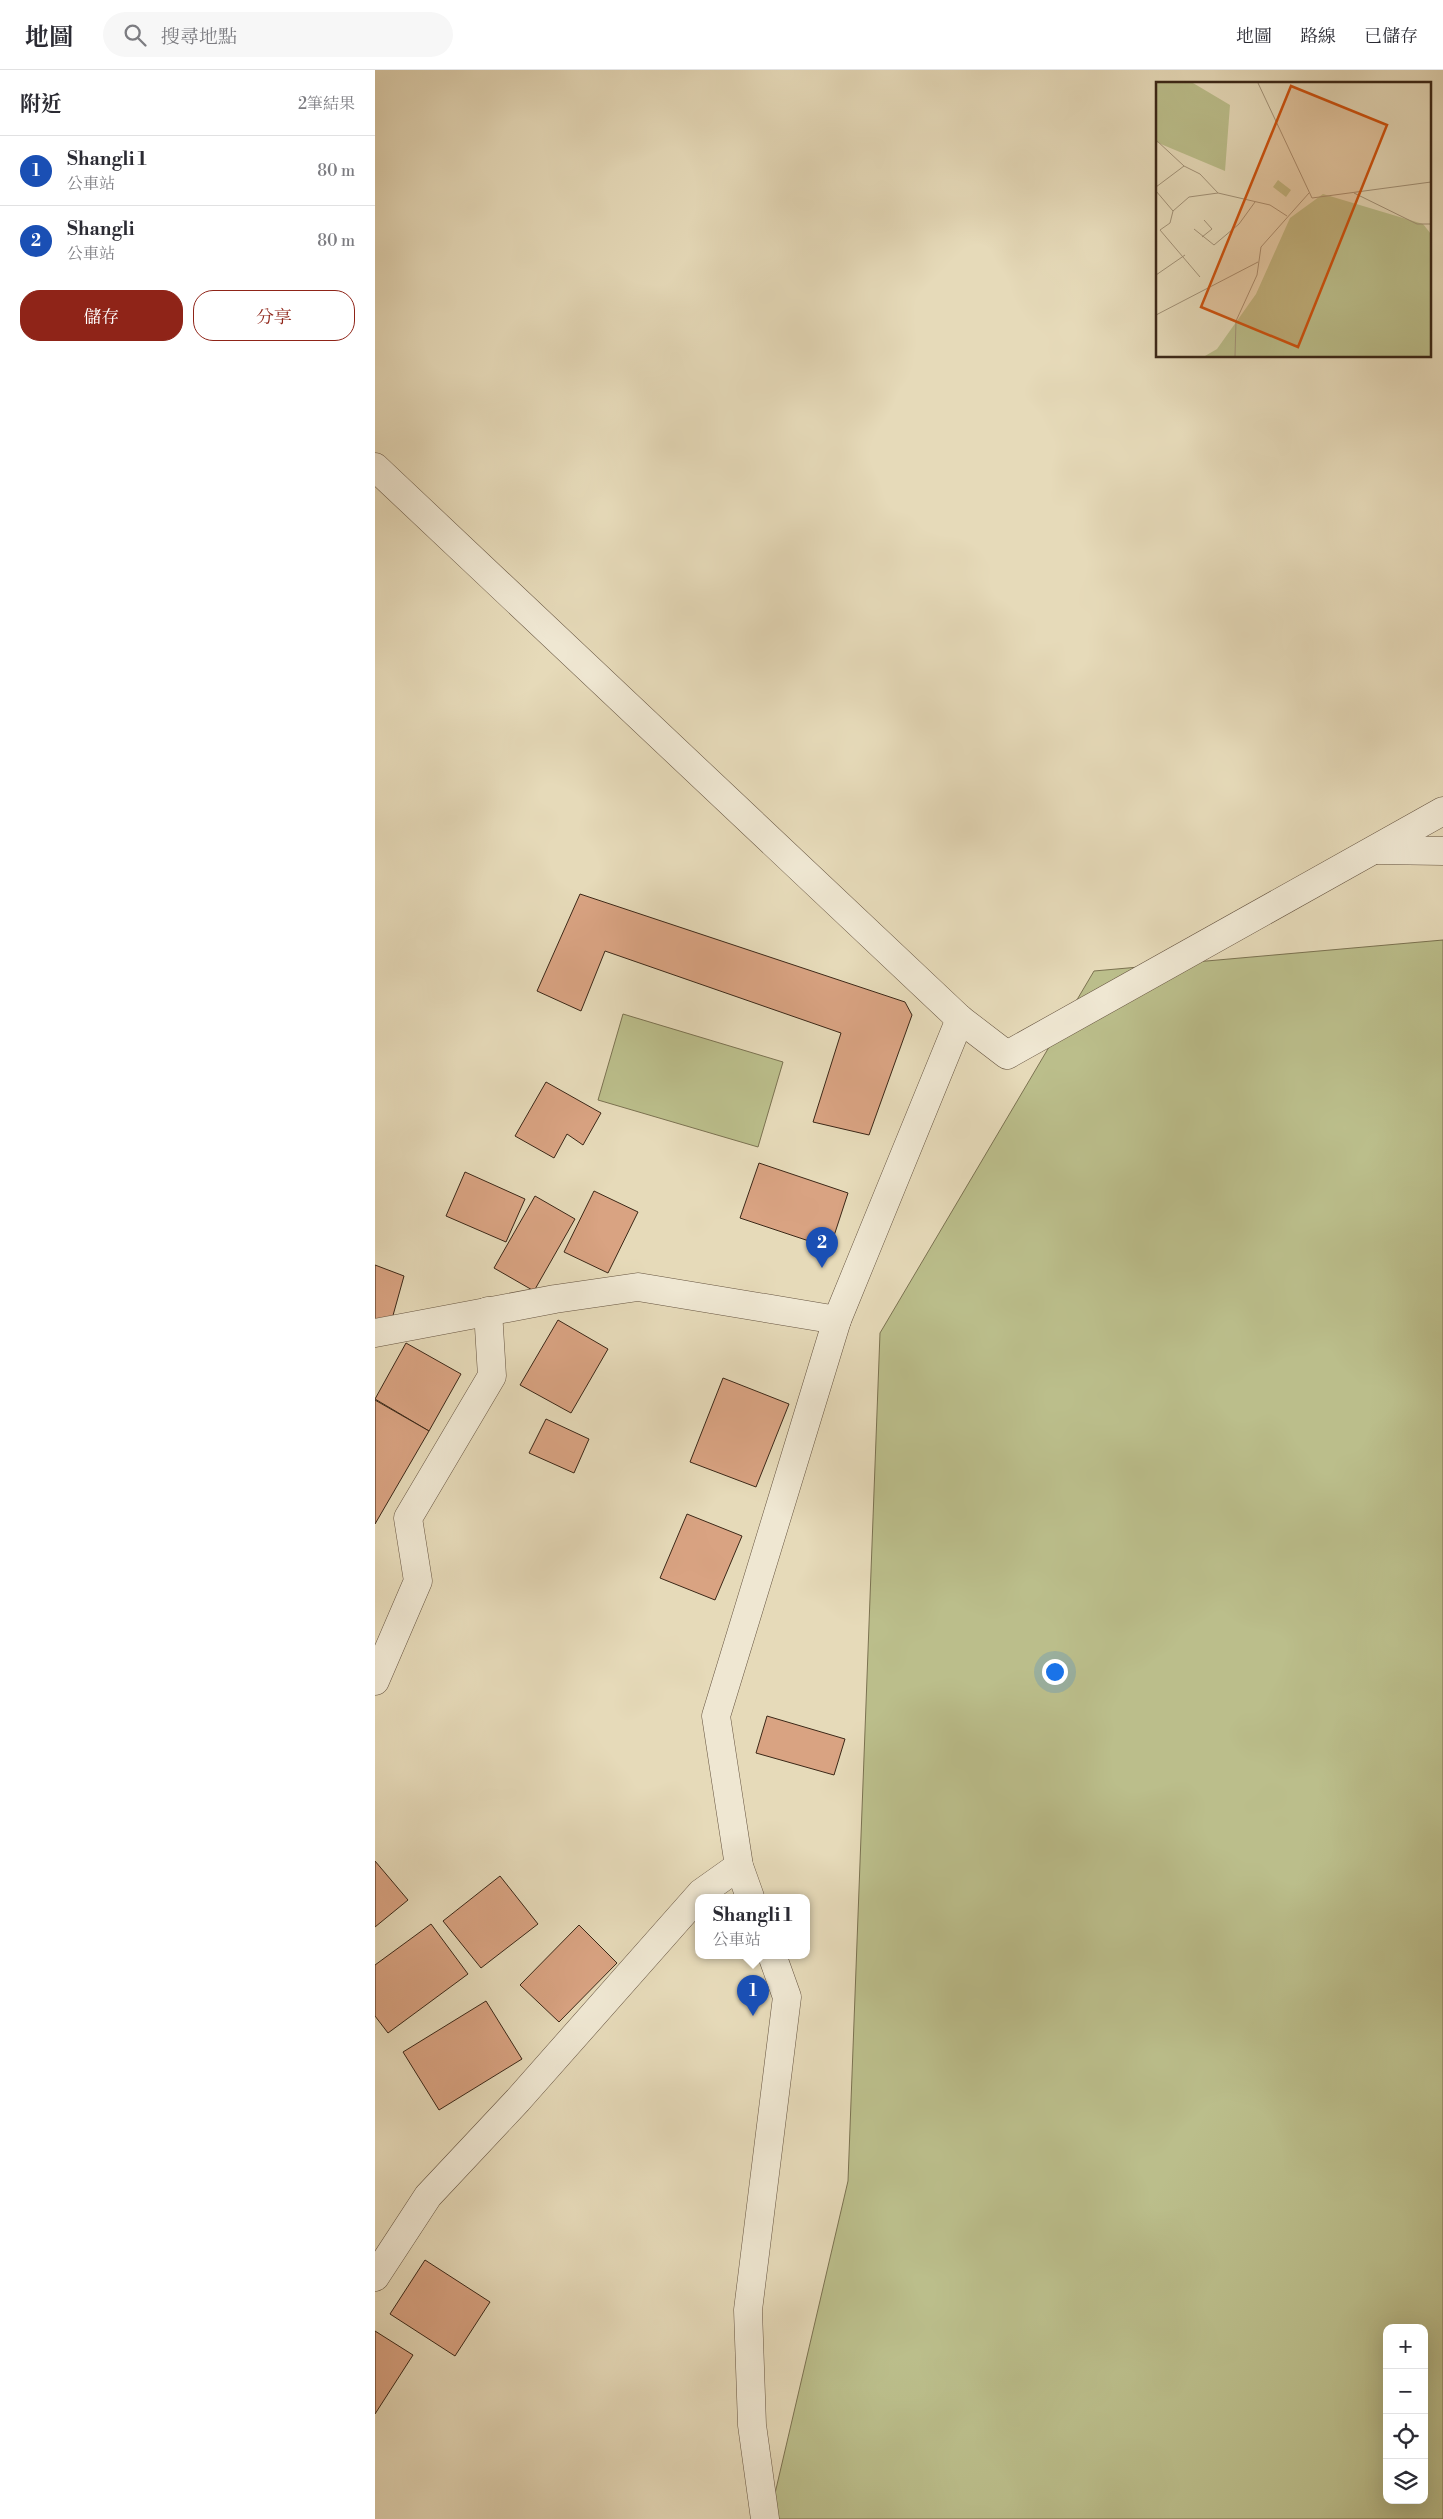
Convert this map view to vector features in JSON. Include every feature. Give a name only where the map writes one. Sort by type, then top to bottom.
[{"type":"street","points":[[375,467],[960,1019],[1007,1055],[1443,811]]},
{"type":"street","points":[[1376,850],[1443,851]]},
{"type":"street","points":[[749,1894],[739,1866],[716,1716],[837,1320],[960,1019]]},
{"type":"street","points":[[375,1333],[638,1287],[837,1320]]},
{"type":"street","points":[[375,1681],[418,1581],[409,1518],[492,1376],[488,1312]]},
{"type":"street","points":[[700,1894],[739,1866]]},
{"type":"street","points":[[375,2277],[428,2196],[518,2100],[695,1900]]},
{"type":"street","points":[[765,2519],[752,2425],[748,2310],[787,1997],[773,1959]]},
{"type":"green space","points":[[1443,940],[1443,2519],[769,2519],[848,2181],[880,1333],[1094,971]]},
{"type":"green space","points":[[623,1014],[783,1062],[758,1147],[598,1100]]},
{"type":"building","points":[[580,894],[905,1002],[912,1015],[869,1135],[813,1122],[841,1033],[605,951],[581,1011],[537,991]]},
{"type":"building","points":[[546,1082],[601,1113],[583,1145],[567,1134],[554,1158],[515,1136]]},
{"type":"building","points":[[759,1163],[848,1193],[830,1248],[740,1218]]},
{"type":"building","points":[[465,1172],[525,1199],[506,1242],[446,1216]]},
{"type":"building","points":[[594,1191],[638,1212],[608,1273],[564,1252]]},
{"type":"building","points":[[535,1196],[575,1219],[534,1291],[494,1268]]},
{"type":"building","points":[[375,1265],[404,1276],[392,1319],[375,1322]]},
{"type":"building","points":[[558,1320],[608,1349],[571,1413],[520,1385]]},
{"type":"building","points":[[406,1343],[461,1374],[429,1431],[375,1399]]},
{"type":"building","points":[[723,1378],[789,1404],[756,1487],[690,1462]]},
{"type":"building","points":[[375,1400],[429,1431],[375,1524]]},
{"type":"building","points":[[546,1419],[589,1439],[574,1473],[529,1453]]},
{"type":"building","points":[[687,1514],[742,1536],[715,1600],[660,1578]]},
{"type":"building","points":[[767,1716],[845,1739],[834,1775],[756,1753]]},
{"type":"building","points":[[375,1861],[408,1900],[375,1927]]},
{"type":"building","points":[[500,1876],[538,1924],[481,1968],[443,1921]]},
{"type":"building","points":[[431,1924],[468,1974],[388,2033],[375,2016],[375,1965]]},
{"type":"building","points":[[579,1925],[617,1963],[559,2022],[520,1985]]},
{"type":"building","points":[[486,2001],[522,2059],[439,2110],[403,2052]]},
{"type":"building","points":[[425,2260],[490,2302],[455,2356],[390,2314]]},
{"type":"building","points":[[375,2331],[413,2355],[375,2414]]},
{"type":"place","name":"Shangli","points":[[822,1268]]},
{"type":"place","name":"Shangli 1","points":[[753,2016]]}]
